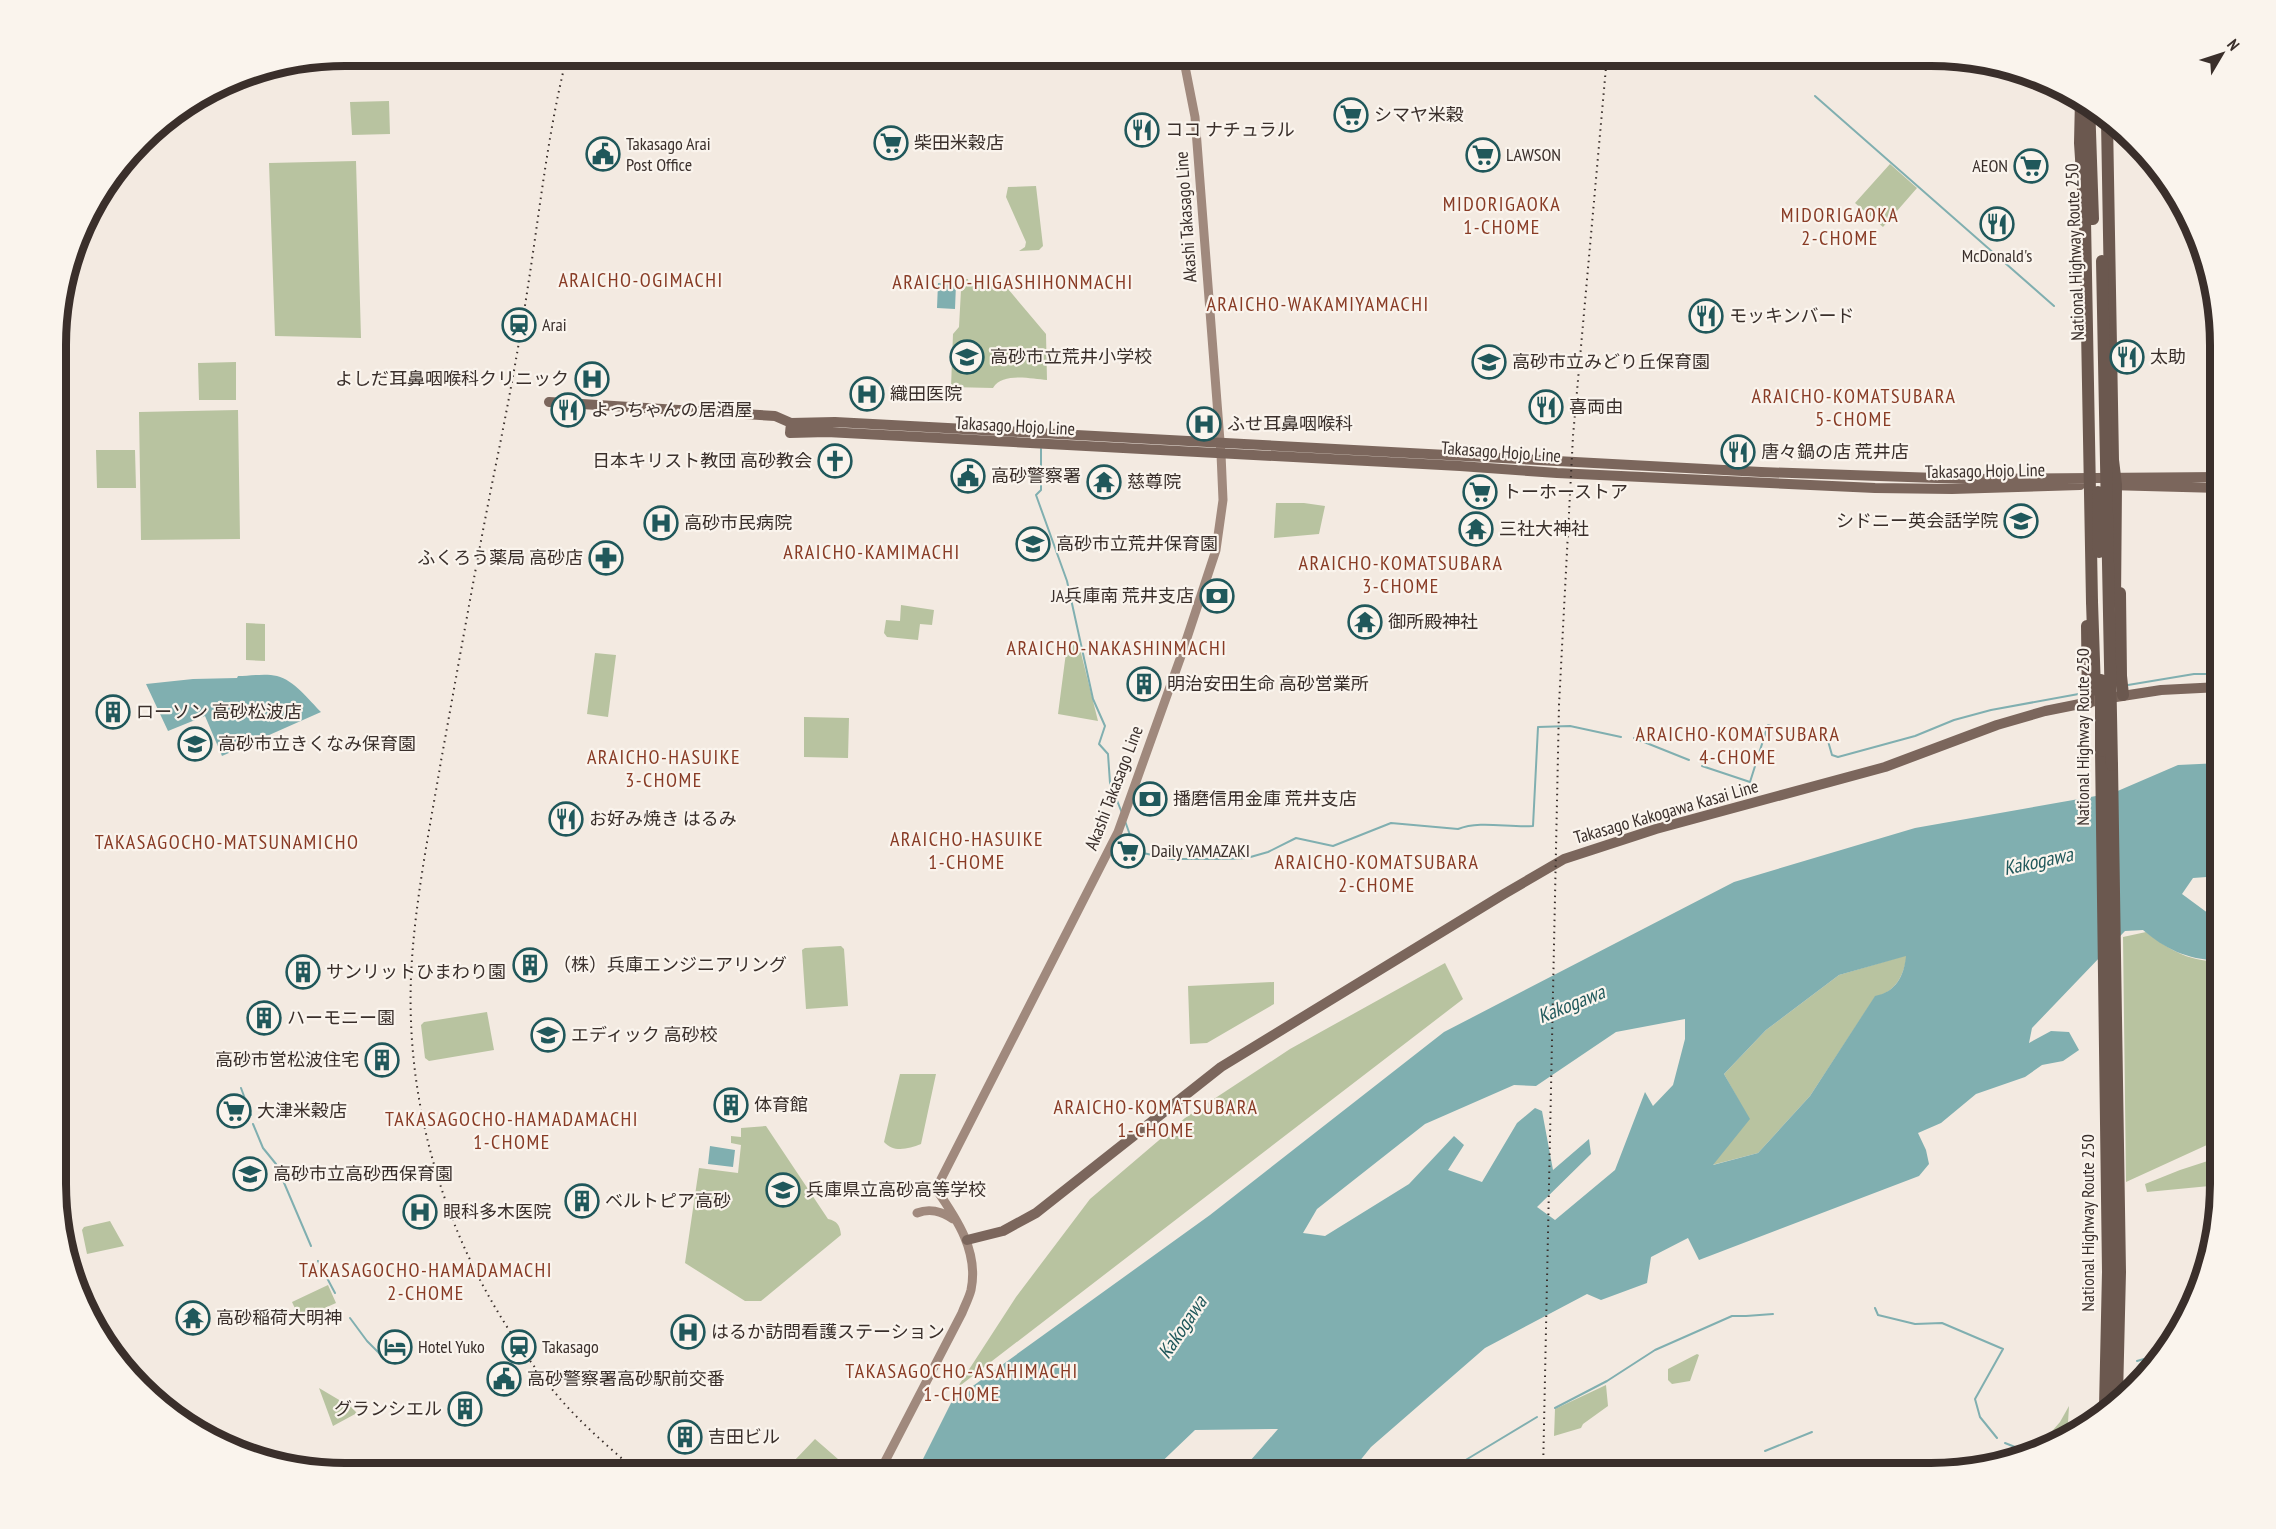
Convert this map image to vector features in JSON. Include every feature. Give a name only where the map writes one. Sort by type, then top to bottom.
[{"type":"highway","points":[[2081,110],[2094,679],[2101,751]]},
{"type":"highway","name":"National Highway Route 250","points":[[2090,116],[2098,262],[2112,765],[2114,1272],[2105,1402]]},
{"type":"highway","name":"National Highway Route 250","points":[[2100,123],[2098,262],[2101,751],[2117,1392]]},
{"type":"highway","points":[[2107,129],[2115,486],[2116,696],[2112,765]]},
{"type":"highway","points":[[2115,486],[2118,510],[2123,695]]},
{"type":"highway","points":[[2088,703],[2086,534],[2090,487]]},
{"type":"highway","points":[[2125,1384],[2126,1356]]},
{"type":"highway","points":[[2098,1360],[2098,1407]]},
{"type":"main road","name":"Akashi Takasago Line","points":[[884,1463],[962,1313],[970,1290],[971,1261],[967,1240],[936,1189],[1118,832],[1211,569],[1219,535],[1223,500],[1220,449],[1195,117],[1185,66]]},
{"type":"main road","name":"Takasago Hojo Line","points":[[549,402],[775,416],[790,428],[834,422],[1557,473],[1875,488],[2090,487],[2210,478]]},
{"type":"main road","name":"Takasago Hojo Line","points":[[2115,486],[2210,488]]},
{"type":"main road","name":"Takasago Kakogawa Kasai Line","points":[[967,1240],[1003,1231],[1036,1213],[1221,1067],[1495,899],[1564,860],[1656,829],[1885,767],[1997,725],[2045,711],[2123,695],[2210,688]]},
{"type":"main road","points":[[917,1213],[934,1211],[955,1220]]},
{"type":"green space","points":[[389,101],[390,134],[352,135],[350,102]]},
{"type":"green space","points":[[356,161],[361,338],[275,336],[269,163]]},
{"type":"green space","points":[[1890,164],[1917,188],[1883,227],[1855,203]]},
{"type":"green space","points":[[1036,186],[1043,246],[1039,250],[1019,251],[1025,247],[1026,242],[1006,197],[1008,187]]},
{"type":"green space","points":[[964,279],[968,279],[969,286],[994,284],[998,286],[1003,283],[1046,334],[1047,380],[1010,378],[1003,380],[993,388],[951,387],[953,334],[959,327],[961,290],[964,290]]},
{"type":"green space","points":[[236,362],[236,400],[199,400],[198,363]]},
{"type":"green space","points":[[238,410],[240,539],[141,540],[139,412]]},
{"type":"green space","points":[[96,450],[135,450],[136,488],[97,488]]},
{"type":"green space","points":[[1276,503],[1325,506],[1319,534],[1274,538]]},
{"type":"green space","points":[[901,605],[934,610],[932,625],[920,624],[918,640],[887,637],[884,633],[886,620],[900,621]]},
{"type":"green space","points":[[246,623],[265,624],[265,661],[246,660]]},
{"type":"green space","points":[[1067,645],[1079,645],[1098,721],[1058,714]]},
{"type":"green space","points":[[595,653],[616,655],[608,717],[587,714]]},
{"type":"green space","points":[[804,717],[849,718],[848,758],[804,757]]},
{"type":"green space","points":[[2146,932],[2180,954],[2210,961],[2210,1144],[2126,1182],[2123,937]]},
{"type":"green space","points":[[841,946],[844,949],[848,1006],[806,1009],[802,950]]},
{"type":"green space","points":[[1907,955],[1898,982],[1882,995],[1875,997],[1810,1096],[1758,1153],[1712,1165],[1749,1119],[1724,1074],[1766,1030],[1839,975]]},
{"type":"green space","points":[[1445,963],[1463,999],[957,1388],[1016,1297],[1090,1199],[1185,1118],[1290,1049]]},
{"type":"green space","points":[[1274,982],[1274,1004],[1207,1043],[1190,1044],[1188,986]]},
{"type":"green space","points":[[487,1012],[494,1050],[429,1061],[425,1058],[421,1025],[424,1022]]},
{"type":"green space","points":[[900,1074],[936,1074],[921,1144],[897,1149],[884,1142]]},
{"type":"green space","points":[[766,1126],[828,1219],[838,1224],[841,1235],[761,1301],[745,1301],[685,1263],[699,1168],[738,1173],[741,1145],[731,1143],[731,1136],[741,1137],[741,1128]]},
{"type":"green space","points":[[2210,1160],[2210,1186],[2147,1192],[2145,1184]]},
{"type":"green space","points":[[110,1221],[124,1246],[87,1254],[82,1230],[84,1227]]},
{"type":"green space","points":[[328,1285],[336,1303],[300,1319],[292,1302]]},
{"type":"green space","points":[[1699,1355],[1690,1381],[1672,1384],[1668,1380],[1668,1369]]},
{"type":"green space","points":[[1606,1385],[1608,1406],[1583,1424],[1581,1428],[1554,1436],[1555,1409]]},
{"type":"green space","points":[[319,1388],[351,1407],[357,1413],[333,1426]]},
{"type":"green space","points":[[2069,1406],[2068,1423],[2072,1425],[2046,1438],[2060,1422]]},
{"type":"green space","points":[[815,1439],[843,1463],[796,1463],[794,1461]]},
{"type":"water","points":[[938,283],[956,284],[955,309],[937,308]]},
{"type":"water","points":[[268,675],[283,678],[301,691],[321,712],[222,756],[205,716],[168,731],[146,684],[193,679],[237,678],[238,676]]},
{"type":"water","name":"Kakogawa","points":[[2210,763],[2210,877],[2193,878],[2182,894],[2210,915],[2210,960],[2188,956],[2169,948],[2143,930],[2125,931],[2032,1028],[2029,1043],[2051,1031],[2069,1032],[2079,1050],[2063,1061],[2042,1065],[2025,1077],[1976,1094],[1941,1123],[1918,1133],[1926,1150],[1929,1164],[1919,1176],[1699,1260],[1688,1238],[1651,1257],[1647,1283],[1601,1300],[1587,1294],[1485,1348],[1371,1447],[1358,1463],[1249,1463],[1278,1429],[1195,1430],[1160,1463],[921,1463],[952,1401],[1210,1215],[1444,1032],[1734,882],[1915,828],[2113,793],[2178,765]],"holes":[[[1906,956],[1903,970],[1894,987],[1875,996],[1810,1096],[1758,1153],[1713,1165],[1750,1119],[1724,1074],[1766,1030],[1839,975]],[[1685,1019],[1685,1039],[1673,1085],[1653,1106],[1645,1092],[1615,1170],[1555,1220],[1537,1207],[1591,1154],[1589,1139],[1553,1170],[1542,1111],[1535,1108],[1517,1123],[1482,1182],[1448,1170],[1464,1145],[1454,1136],[1409,1184],[1325,1236],[1303,1233],[1317,1209],[1425,1124],[1514,1085],[1536,1086],[1616,1032]]]},
{"type":"water","points":[[710,1146],[735,1150],[733,1167],[708,1164]]},
{"type":"waterway","points":[[1815,96],[2054,306]]},
{"type":"waterway","points":[[1041,449],[1041,490],[1036,495],[1067,581],[1093,699],[1105,726],[1099,744],[1108,754],[1110,783],[1122,813]]},
{"type":"waterway","points":[[2128,685],[2194,674],[2210,674]]},
{"type":"waterway","points":[[1702,766],[1750,782],[1768,725],[1828,741],[1832,755],[1838,757],[1915,736],[1954,720],[1991,710],[2084,693]]},
{"type":"waterway","points":[[1125,821],[1130,835],[1143,853],[1171,859],[1247,858],[1268,852],[1296,838],[1333,846],[1391,823],[1458,829],[1476,825],[1533,826],[1538,727],[1570,726],[1621,737]]},
{"type":"waterway","points":[[1634,738],[1689,760]]},
{"type":"waterway","points":[[241,1088],[251,1115]]},
{"type":"waterway","points":[[253,1124],[263,1148],[276,1164],[311,1246]]},
{"type":"waterway","points":[[318,1261],[335,1293]]},
{"type":"waterway","points":[[2191,1284],[2192,1274],[2196,1270]]},
{"type":"waterway","points":[[1875,1308],[1878,1315],[1915,1324],[1942,1323],[2003,1349],[1975,1399],[1980,1417],[1997,1438]]},
{"type":"waterway","points":[[1555,1408],[1607,1381],[1655,1350],[1732,1316],[1773,1314]]},
{"type":"waterway","points":[[350,1318],[380,1354]]},
{"type":"waterway","points":[[2137,1361],[2144,1359]]},
{"type":"waterway","points":[[1461,1463],[1537,1417]]},
{"type":"waterway","points":[[1765,1451],[1812,1432]]},
{"type":"waterway","points":[[2005,1443],[2015,1447]]},
{"type":"railway","points":[[564,66],[549,141],[517,353],[423,869],[415,923],[411,977],[412,1035],[418,1092],[430,1148],[446,1203],[468,1256],[495,1307],[526,1356],[562,1401],[627,1463]]},
{"type":"railway","points":[[1543,1463],[1559,705],[1573,436],[1606,66]]},
{"type":"place","name":"シマヤ米穀","points":[[1351,115]]},
{"type":"place","name":"ココ ナチュラル","points":[[1142,130]]},
{"type":"place","name":"柴田米穀店","points":[[891,143]]},
{"type":"place","name":"Takasago Arai Post Office","points":[[603,154]]},
{"type":"place","name":"LAWSON","points":[[1483,155]]},
{"type":"place","name":"AEON","points":[[2031,166]]},
{"type":"place","name":"McDonald's","points":[[1997,224]]},
{"type":"place","name":"モッキンバード","points":[[1706,316]]},
{"type":"place","name":"Arai","points":[[519,325]]},
{"type":"place","name":"高砂市立荒井小学校","points":[[967,357]]},
{"type":"place","name":"太助","points":[[2127,357]]},
{"type":"place","name":"高砂市立みどり丘保育園","points":[[1489,362]]},
{"type":"place","name":"よしだ耳鼻咽喉科クリニック","points":[[592,379]]},
{"type":"place","name":"織田医院","points":[[867,394]]},
{"type":"place","name":"喜両由","points":[[1546,407]]},
{"type":"place","name":"よっちゃんの居酒屋","points":[[568,410]]},
{"type":"place","name":"ふせ耳鼻咽喉科","points":[[1204,424]]},
{"type":"place","name":"唐々鍋の店 荒井店","points":[[1738,452]]},
{"type":"place","name":"日本キリスト教団 高砂教会","points":[[835,461]]},
{"type":"place","name":"高砂警察署","points":[[968,476]]},
{"type":"place","name":"慈尊院","points":[[1104,482]]},
{"type":"place","name":"トーホーストア","points":[[1480,492]]},
{"type":"place","name":"シドニー英会話学院","points":[[2021,521]]},
{"type":"place","name":"高砂市民病院","points":[[661,523]]},
{"type":"place","name":"三社大神社","points":[[1476,529]]},
{"type":"place","name":"高砂市立荒井保育園","points":[[1033,544]]},
{"type":"place","name":"ふくろう薬局 高砂店","points":[[606,558]]},
{"type":"place","name":"JA兵庫南 荒井支店","points":[[1217,596]]},
{"type":"place","name":"御所殿神社","points":[[1365,622]]},
{"type":"place","name":"明治安田生命 高砂営業所","points":[[1144,684]]},
{"type":"place","name":"ローソン 高砂松波店","points":[[113,712]]},
{"type":"place","name":"高砂市立きくなみ保育園","points":[[195,744]]},
{"type":"place","name":"播磨信用金庫 荒井支店","points":[[1150,799]]},
{"type":"place","name":"お好み焼き はるみ","points":[[566,819]]},
{"type":"place","name":"Daily YAMAZAKI","points":[[1128,851]]},
{"type":"place","name":"（株）兵庫エンジニアリング","points":[[530,965]]},
{"type":"place","name":"サンリットひまわり園","points":[[303,972]]},
{"type":"place","name":"ハーモニー園","points":[[264,1018]]},
{"type":"place","name":"エディック 高砂校","points":[[548,1035]]},
{"type":"place","name":"高砂市営松波住宅","points":[[382,1060]]},
{"type":"place","name":"体育館","points":[[731,1105]]},
{"type":"place","name":"大津米穀店","points":[[234,1111]]},
{"type":"place","name":"高砂市立高砂西保育園","points":[[250,1174]]},
{"type":"place","name":"兵庫県立高砂高等学校","points":[[783,1190]]},
{"type":"place","name":"ベルトピア高砂","points":[[582,1201]]},
{"type":"place","name":"眼科多木医院","points":[[420,1212]]},
{"type":"place","name":"高砂稲荷大明神","points":[[193,1318]]},
{"type":"place","name":"はるか訪問看護ステーション","points":[[688,1332]]},
{"type":"place","name":"Hotel Yuko","points":[[395,1347]]},
{"type":"place","name":"Takasago","points":[[519,1347]]},
{"type":"place","name":"高砂警察署高砂駅前交番","points":[[504,1379]]},
{"type":"place","name":"グランシエル","points":[[465,1409]]},
{"type":"place","name":"吉田ビル","points":[[685,1437]]},
{"type":"district","name":"MIDORIGAOKA 1-CHOME","points":[[1502,216]]},
{"type":"district","name":"MIDORIGAOKA 2-CHOME","points":[[1840,226]]},
{"type":"district","name":"ARAICHO-OGIMACHI","points":[[641,280]]},
{"type":"district","name":"ARAICHO-HIGASHIHONMACHI","points":[[1013,282]]},
{"type":"district","name":"ARAICHO-WAKAMIYAMACHI","points":[[1318,304]]},
{"type":"district","name":"ARAICHO-KOMATSUBARA 5-CHOME","points":[[1854,408]]},
{"type":"district","name":"ARAICHO-KAMIMACHI","points":[[872,552]]},
{"type":"district","name":"ARAICHO-KOMATSUBARA 3-CHOME","points":[[1401,574]]},
{"type":"district","name":"ARAICHO-NAKASHINMACHI","points":[[1117,648]]},
{"type":"district","name":"ARAICHO-KOMATSUBARA 4-CHOME","points":[[1738,746]]},
{"type":"district","name":"ARAICHO-HASUIKE 3-CHOME","points":[[664,768]]},
{"type":"district","name":"TAKASAGOCHO-MATSUNAMICHO","points":[[227,842]]},
{"type":"district","name":"ARAICHO-HASUIKE 1-CHOME","points":[[967,850]]},
{"type":"district","name":"ARAICHO-KOMATSUBARA 2-CHOME","points":[[1377,874]]},
{"type":"district","name":"ARAICHO-KOMATSUBARA 1-CHOME","points":[[1156,1118]]},
{"type":"district","name":"TAKASAGOCHO-HAMADAMACHI 1-CHOME","points":[[512,1130]]},
{"type":"district","name":"TAKASAGOCHO-HAMADAMACHI 2-CHOME","points":[[426,1282]]},
{"type":"district","name":"TAKASAGOCHO-ASAHIMACHI 1-CHOME","points":[[962,1382]]}]
